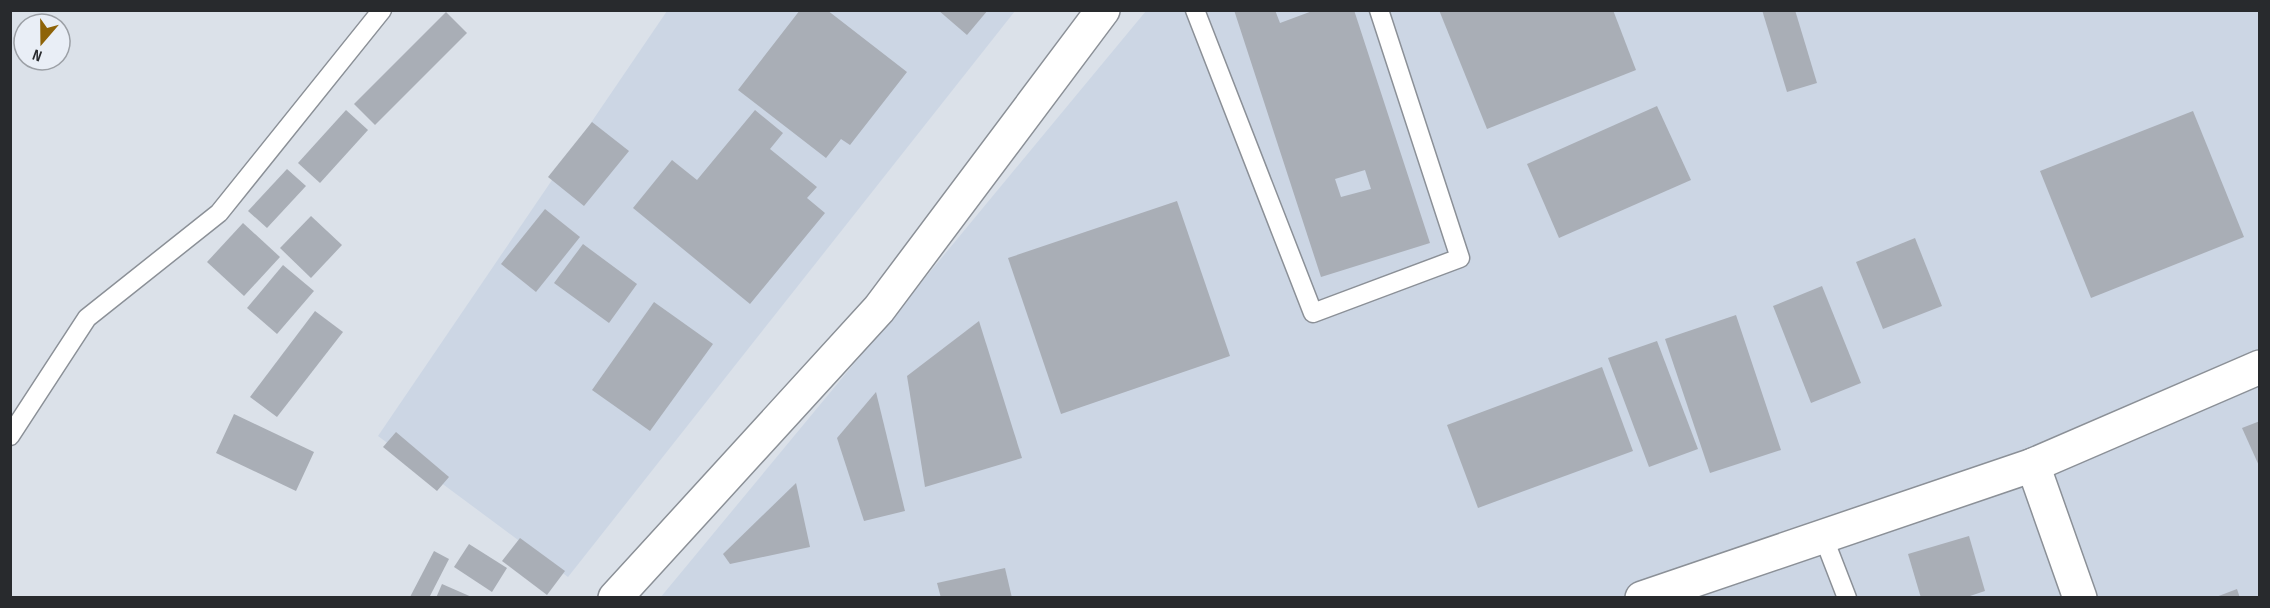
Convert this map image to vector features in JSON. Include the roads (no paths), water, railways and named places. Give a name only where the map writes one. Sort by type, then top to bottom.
[{"type":"street","points":[[615,597],[879,309],[1103,10]]},
{"type":"street","points":[[1642,597],[2033,465],[2259,367]]},
{"type":"street","points":[[2033,465],[2080,597]]},
{"type":"lane","points":[[10,436],[87,318],[219,213],[381,10]]},
{"type":"lane","points":[[1195,10],[1313,313],[1460,258],[1379,10]]},
{"type":"lane","points":[[1824,536],[1847,597]]}]
